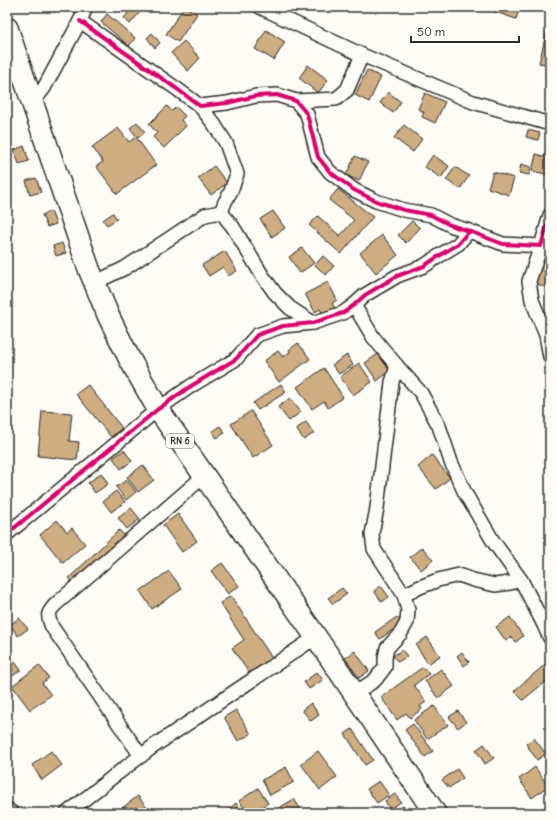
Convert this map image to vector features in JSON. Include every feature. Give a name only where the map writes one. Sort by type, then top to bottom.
[{"type":"main road","name":"RN 6","points":[[7,28],[94,283],[129,358],[158,409],[316,637],[435,813]]},
{"type":"street","points":[[33,102],[44,88],[86,7]]},
{"type":"street","points":[[263,8],[362,55],[473,102],[550,124]]},
{"type":"street","points":[[80,21],[200,106],[214,124],[226,143],[237,174],[221,212]]},
{"type":"street","points":[[200,106],[227,103],[256,96],[277,95],[296,101],[336,99],[347,90],[362,55]]},
{"type":"street","points":[[296,101],[307,114],[318,157],[330,172],[354,190],[376,201],[404,210],[431,215],[450,224],[503,244],[541,246]]},
{"type":"street","points":[[94,283],[125,268],[205,215],[221,212]]},
{"type":"street","points":[[221,212],[233,226],[275,294],[290,308],[313,323]]},
{"type":"street","points":[[550,216],[529,281],[532,300],[546,335],[550,357]]},
{"type":"street","points":[[7,534],[158,409],[191,386],[236,359],[257,335],[283,326],[313,323],[343,313],[365,295],[397,276],[424,266],[458,244],[469,231]]},
{"type":"street","points":[[354,305],[373,337],[421,393],[440,426],[451,462],[465,493],[493,541],[521,580],[550,638]]},
{"type":"street","points":[[354,694],[375,680],[385,667],[387,648],[401,634],[407,622],[408,610],[404,595],[374,549],[372,534],[377,508],[392,382],[397,366]]},
{"type":"street","points":[[141,756],[52,627],[48,616],[50,610],[56,604],[204,476]]},
{"type":"street","points":[[404,595],[438,580],[459,575],[472,580],[495,585],[521,580]]},
{"type":"street","points":[[68,813],[141,756],[316,637]]},
{"type":"street","points":[[7,809],[12,813]]},
{"type":"building","points":[[122,7],[134,7],[140,12],[130,24],[124,18],[129,12]]},
{"type":"building","points":[[184,7],[197,14],[178,42],[166,34]]},
{"type":"building","points":[[481,7],[520,7],[516,19]]},
{"type":"building","points":[[107,14],[135,38],[129,46],[101,22]]},
{"type":"building","points":[[266,30],[285,42],[274,60],[255,49]]},
{"type":"building","points":[[547,30],[550,31],[550,65],[539,63]]},
{"type":"building","points":[[152,33],[160,43],[155,48],[147,38]]},
{"type":"building","points":[[184,41],[200,58],[188,71],[171,53]]},
{"type":"building","points":[[308,65],[328,80],[318,93],[299,78]]},
{"type":"building","points":[[367,70],[381,77],[369,102],[355,95]]},
{"type":"building","points":[[388,92],[401,102],[393,113],[380,103]]},
{"type":"building","points":[[425,93],[445,102],[435,123],[422,117],[424,112],[418,109]]},
{"type":"building","points":[[167,106],[172,111],[176,107],[185,116],[181,120],[186,126],[164,148],[153,137],[157,133],[149,124]]},
{"type":"building","points":[[137,122],[145,132],[138,138],[130,128]]},
{"type":"building","points":[[404,125],[422,139],[413,152],[394,138]]},
{"type":"building","points":[[118,128],[129,142],[136,137],[156,165],[117,194],[96,166],[103,162],[92,147]]},
{"type":"building","points":[[528,130],[540,133],[538,140],[526,137]]},
{"type":"building","points":[[24,146],[29,161],[19,164],[14,150]]},
{"type":"building","points":[[547,149],[550,150],[550,175],[532,171],[536,154],[545,157]]},
{"type":"building","points":[[433,155],[449,166],[441,178],[425,167]]},
{"type":"building","points":[[355,156],[368,162],[359,181],[346,175]]},
{"type":"building","points":[[521,164],[531,167],[529,175],[519,173]]},
{"type":"building","points":[[214,166],[227,183],[211,195],[198,178]]},
{"type":"building","points":[[455,167],[469,176],[460,189],[446,180]]},
{"type":"building","points":[[493,172],[514,178],[509,195],[488,188]]},
{"type":"building","points":[[36,178],[41,192],[30,195],[26,181]]},
{"type":"building","points":[[338,189],[373,217],[341,254],[309,225],[318,216],[340,236],[354,220],[329,200]]},
{"type":"building","points":[[51,211],[56,224],[47,227],[42,215]]},
{"type":"building","points":[[273,211],[285,228],[272,237],[260,219]]},
{"type":"building","points":[[113,213],[117,219],[107,225],[103,220]]},
{"type":"building","points":[[412,221],[420,228],[406,243],[398,235]]},
{"type":"building","points":[[382,235],[398,255],[376,273],[360,253]]},
{"type":"building","points":[[62,243],[66,253],[56,256],[53,246]]},
{"type":"building","points":[[302,248],[314,263],[300,273],[289,257]]},
{"type":"building","points":[[225,251],[237,271],[228,276],[223,267],[209,276],[202,265]]},
{"type":"building","points":[[546,253],[550,254],[550,274],[545,287],[534,283]]},
{"type":"building","points":[[323,256],[334,266],[326,275],[315,265]]},
{"type":"building","points":[[328,282],[337,300],[332,303],[335,309],[323,315],[320,309],[315,312],[305,294]]},
{"type":"building","points":[[298,343],[310,359],[279,382],[264,361],[278,351],[283,357]]},
{"type":"building","points":[[378,354],[390,371],[377,381],[365,363]]},
{"type":"building","points":[[347,355],[353,365],[339,374],[332,365]]},
{"type":"building","points":[[359,363],[372,382],[353,395],[340,377]]},
{"type":"building","points":[[324,368],[343,397],[328,408],[324,401],[312,409],[297,387]]},
{"type":"building","points":[[281,384],[286,392],[258,410],[253,403]]},
{"type":"building","points":[[88,385],[122,428],[111,437],[76,394]]},
{"type":"building","points":[[290,398],[301,412],[289,421],[278,407]]},
{"type":"building","points":[[42,411],[72,413],[69,441],[79,442],[77,460],[38,456]]},
{"type":"building","points":[[251,411],[273,445],[253,458],[231,424]]},
{"type":"building","points":[[306,422],[314,433],[304,440],[296,429]]},
{"type":"building","points":[[220,426],[225,433],[217,438],[212,431]]},
{"type":"building","points":[[124,450],[132,461],[121,469],[113,458]]},
{"type":"building","points":[[432,455],[450,478],[436,489],[418,467]]},
{"type":"building","points":[[143,465],[154,480],[138,492],[127,477]]},
{"type":"building","points":[[101,473],[108,484],[95,493],[88,483]]},
{"type":"building","points":[[127,480],[136,492],[126,500],[116,487]]},
{"type":"building","points":[[116,491],[125,502],[111,512],[103,501]]},
{"type":"building","points":[[131,508],[140,519],[127,529],[118,518]]},
{"type":"building","points":[[178,514],[197,541],[182,552],[163,525]]},
{"type":"building","points":[[57,520],[67,532],[72,528],[85,544],[63,563],[40,535]]},
{"type":"building","points":[[119,530],[126,537],[76,585],[69,578]]},
{"type":"building","points":[[422,547],[433,560],[421,570],[410,557]]},
{"type":"building","points":[[222,563],[239,586],[228,594],[211,571]]},
{"type":"building","points":[[169,571],[182,589],[152,609],[140,591]]},
{"type":"building","points":[[381,586],[389,597],[382,602],[374,591]]},
{"type":"building","points":[[342,588],[347,594],[333,604],[328,598]]},
{"type":"building","points":[[231,596],[272,658],[249,673],[232,648],[244,640],[220,603]]},
{"type":"building","points":[[397,617],[402,623],[380,639],[375,632]]},
{"type":"building","points":[[510,617],[523,636],[516,642],[512,637],[506,641],[496,627]]},
{"type":"building","points":[[19,618],[28,629],[18,636],[10,625]]},
{"type":"building","points":[[427,637],[440,656],[428,664],[416,645]]},
{"type":"building","points":[[402,650],[407,656],[398,662],[393,656]]},
{"type":"building","points":[[355,651],[369,671],[359,678],[345,658]]},
{"type":"building","points":[[7,652],[21,670],[7,680]]},
{"type":"building","points":[[462,652],[469,662],[464,666],[457,656]]},
{"type":"building","points":[[549,661],[550,678],[523,700],[514,691]]},
{"type":"building","points":[[39,665],[49,678],[42,683],[51,695],[30,710],[12,686]]},
{"type":"building","points":[[423,667],[429,674],[414,685],[426,702],[420,706],[422,709],[410,718],[406,713],[397,720],[381,697]]},
{"type":"building","points":[[441,669],[454,686],[438,698],[425,681]]},
{"type":"building","points":[[317,672],[323,680],[309,689],[304,682]]},
{"type":"building","points":[[311,703],[319,715],[311,721],[302,710]]},
{"type":"building","points":[[434,706],[448,725],[427,739],[414,720]]},
{"type":"building","points":[[236,710],[251,734],[238,741],[224,717]]},
{"type":"building","points":[[458,711],[466,722],[458,728],[449,717]]},
{"type":"building","points":[[413,724],[433,751],[425,757],[405,730]]},
{"type":"building","points":[[352,729],[373,760],[365,765],[345,734]]},
{"type":"building","points":[[534,738],[546,754],[537,760],[526,744]]},
{"type":"building","points":[[484,744],[494,758],[485,764],[476,750]]},
{"type":"building","points":[[51,751],[62,765],[42,780],[32,765]]},
{"type":"building","points":[[318,751],[337,777],[320,790],[301,764]]},
{"type":"building","points":[[286,767],[294,782],[270,795],[262,780]]},
{"type":"building","points":[[535,767],[548,786],[532,798],[519,779]]},
{"type":"building","points":[[457,769],[463,778],[449,788],[442,780]]},
{"type":"building","points":[[379,781],[389,795],[377,803],[367,789]]},
{"type":"building","points":[[258,788],[268,803],[253,813],[248,813],[239,801]]},
{"type":"building","points":[[395,794],[401,802],[390,809],[385,801]]},
{"type":"building","points":[[138,796],[147,808],[143,811],[144,813],[120,813],[118,811]]},
{"type":"building","points":[[294,799],[303,813],[282,813],[279,808]]},
{"type":"building","points":[[236,803],[243,813],[225,812]]},
{"type":"building","points":[[403,806],[408,813],[393,813]]},
{"type":"cycle path","points":[[80,21],[200,106],[227,103],[256,96],[277,95],[296,101],[307,114],[318,157],[330,172],[354,190],[376,201],[404,210],[431,215],[450,225],[469,231]]},
{"type":"cycle path","points":[[7,534],[158,409],[191,386],[236,359],[257,335],[283,326],[313,323],[343,313],[365,295],[397,276],[424,266],[458,244],[469,231],[503,244],[541,246],[550,215]]}]
